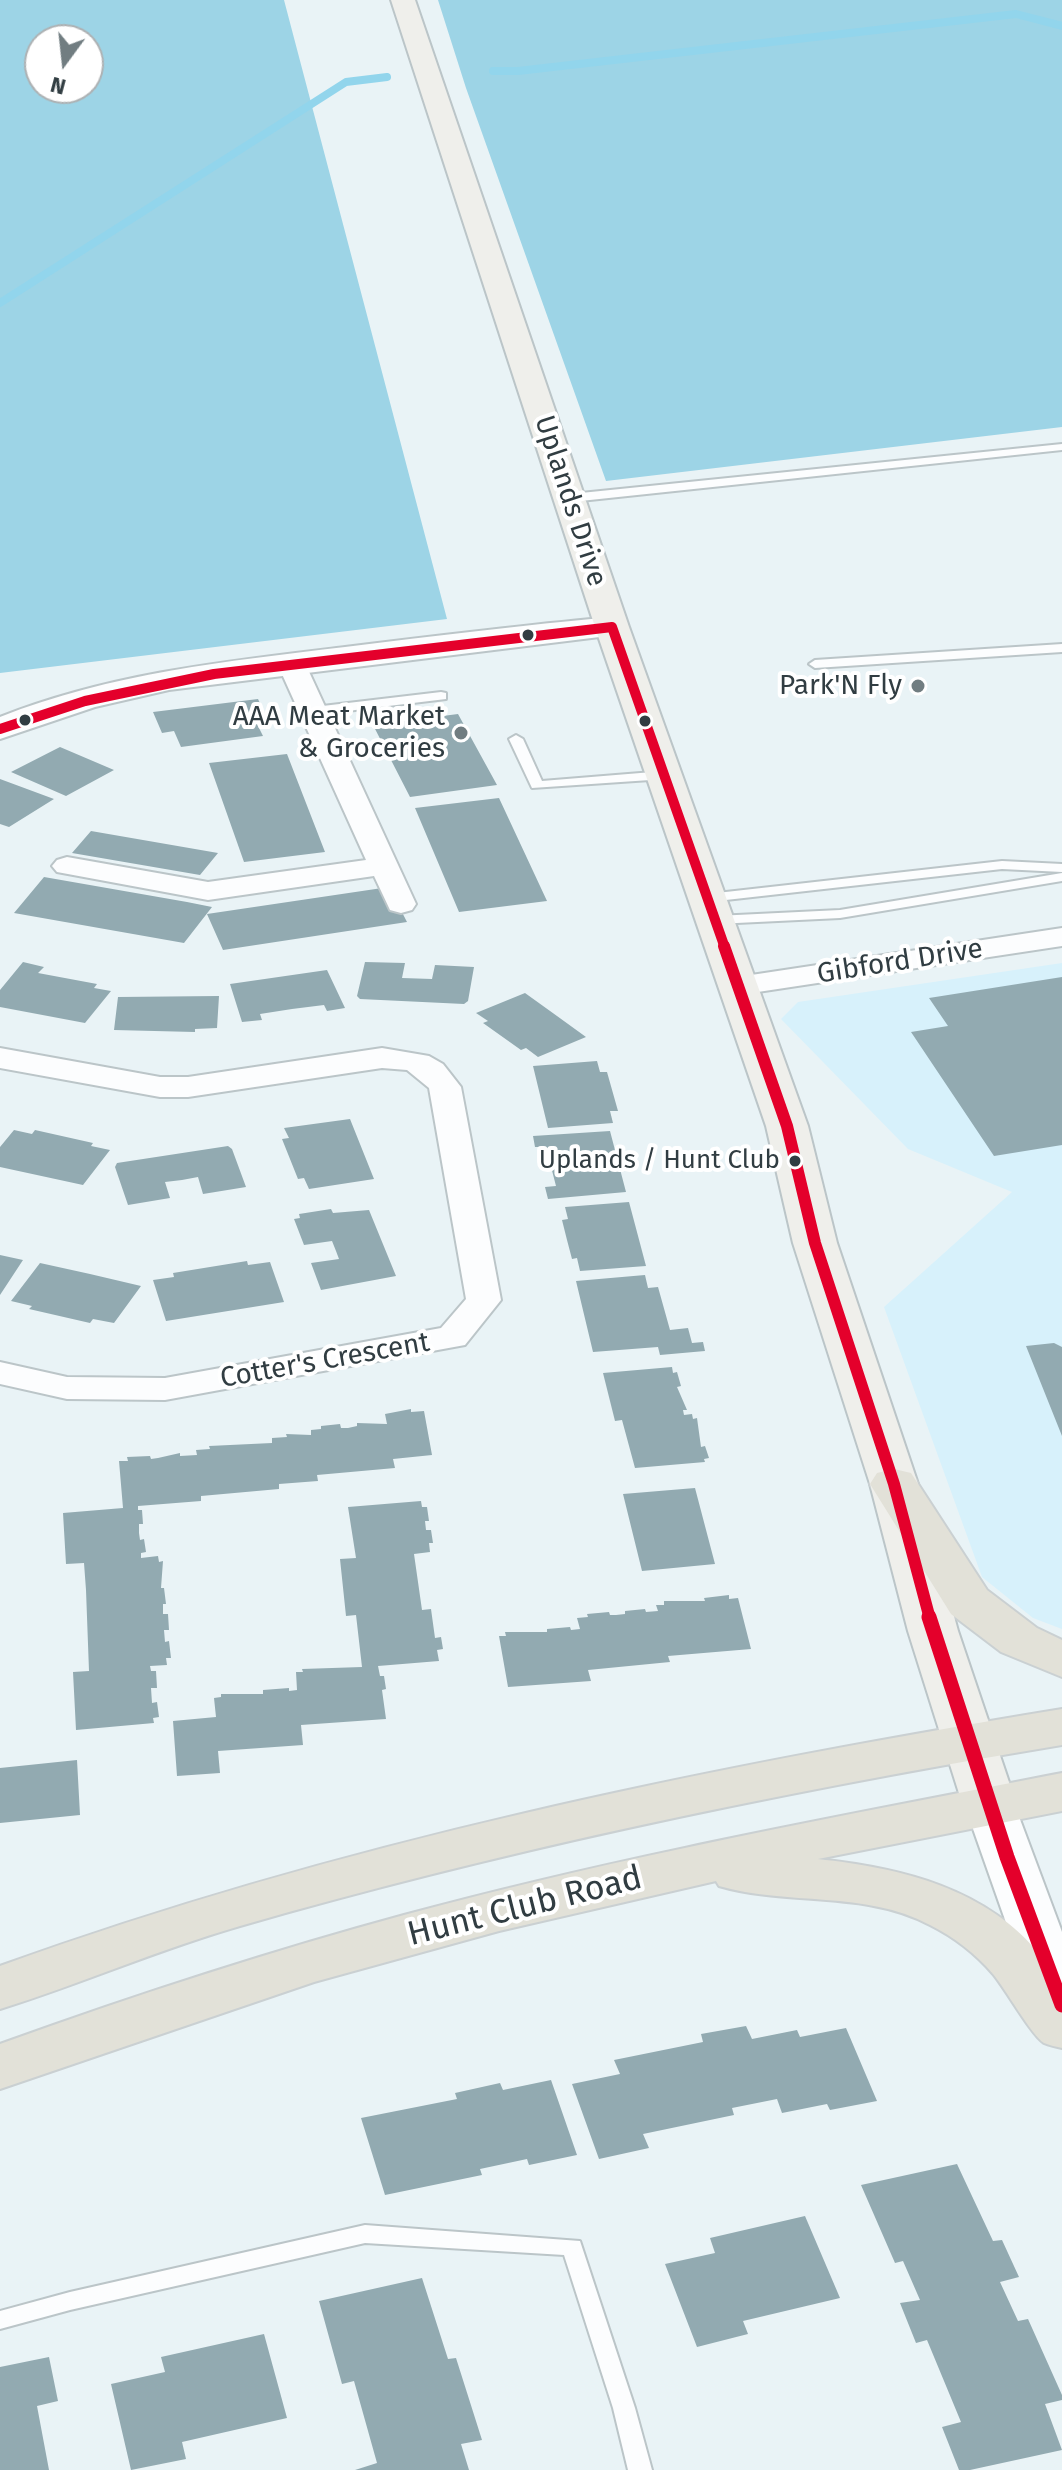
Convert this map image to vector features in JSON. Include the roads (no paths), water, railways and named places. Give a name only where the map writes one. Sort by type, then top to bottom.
[{"type":"main road","name":"Uplands Drive","points":[[403,0],[612,627],[787,1126],[815,1243],[894,1484],[933,1631],[990,1806]]},
{"type":"main road","points":[[894,1484],[969,1602],[1019,1640],[1062,1660]]},
{"type":"main road","points":[[0,1988],[232,1908],[495,1838],[970,1742],[1062,1727]]},
{"type":"main road","name":"Hunt Club Road","points":[[0,2067],[315,1960],[499,1911],[1062,1792]]},
{"type":"main road","points":[[691,1868],[889,1888],[931,1904],[979,1929],[1002,1948],[1062,2027]]},
{"type":"street","points":[[0,729],[104,693],[212,673],[612,627]]},
{"type":"street","points":[[291,663],[401,904]]},
{"type":"street","points":[[67,866],[208,891],[385,866]]},
{"type":"street","name":"Gibford Drive","points":[[738,986],[1062,937]]},
{"type":"street","name":"Cotter's Crescent","points":[[0,1058],[160,1087],[188,1087],[382,1058],[413,1059],[434,1070],[445,1087],[484,1300],[453,1337],[165,1389],[67,1388],[0,1373]]},
{"type":"street","name":"Uplands Drive","points":[[990,1806],[1062,2005]]},
{"type":"lane","points":[[571,498],[1062,447]]},
{"type":"lane","points":[[815,664],[1062,648]]},
{"type":"lane","points":[[314,711],[441,696]]},
{"type":"lane","points":[[516,739],[537,785],[665,775]]},
{"type":"lane","points":[[712,909],[1002,865],[1062,868]]},
{"type":"lane","points":[[712,909],[840,914],[1062,877]]},
{"type":"lane","points":[[0,2320],[70,2301],[365,2234],[572,2247],[624,2408],[640,2470]]},
{"type":"waterway","points":[[493,71],[518,71],[1016,14],[1062,26]]},
{"type":"waterway","points":[[0,303],[346,82],[387,77]]},
{"type":"place","name":"Park'N Fly","points":[[918,686]]},
{"type":"place","name":"AAA Meat Market & Groceries","points":[[461,733]]},
{"type":"place","name":"Uplands / Hunt Club","points":[[795,1161]]}]
